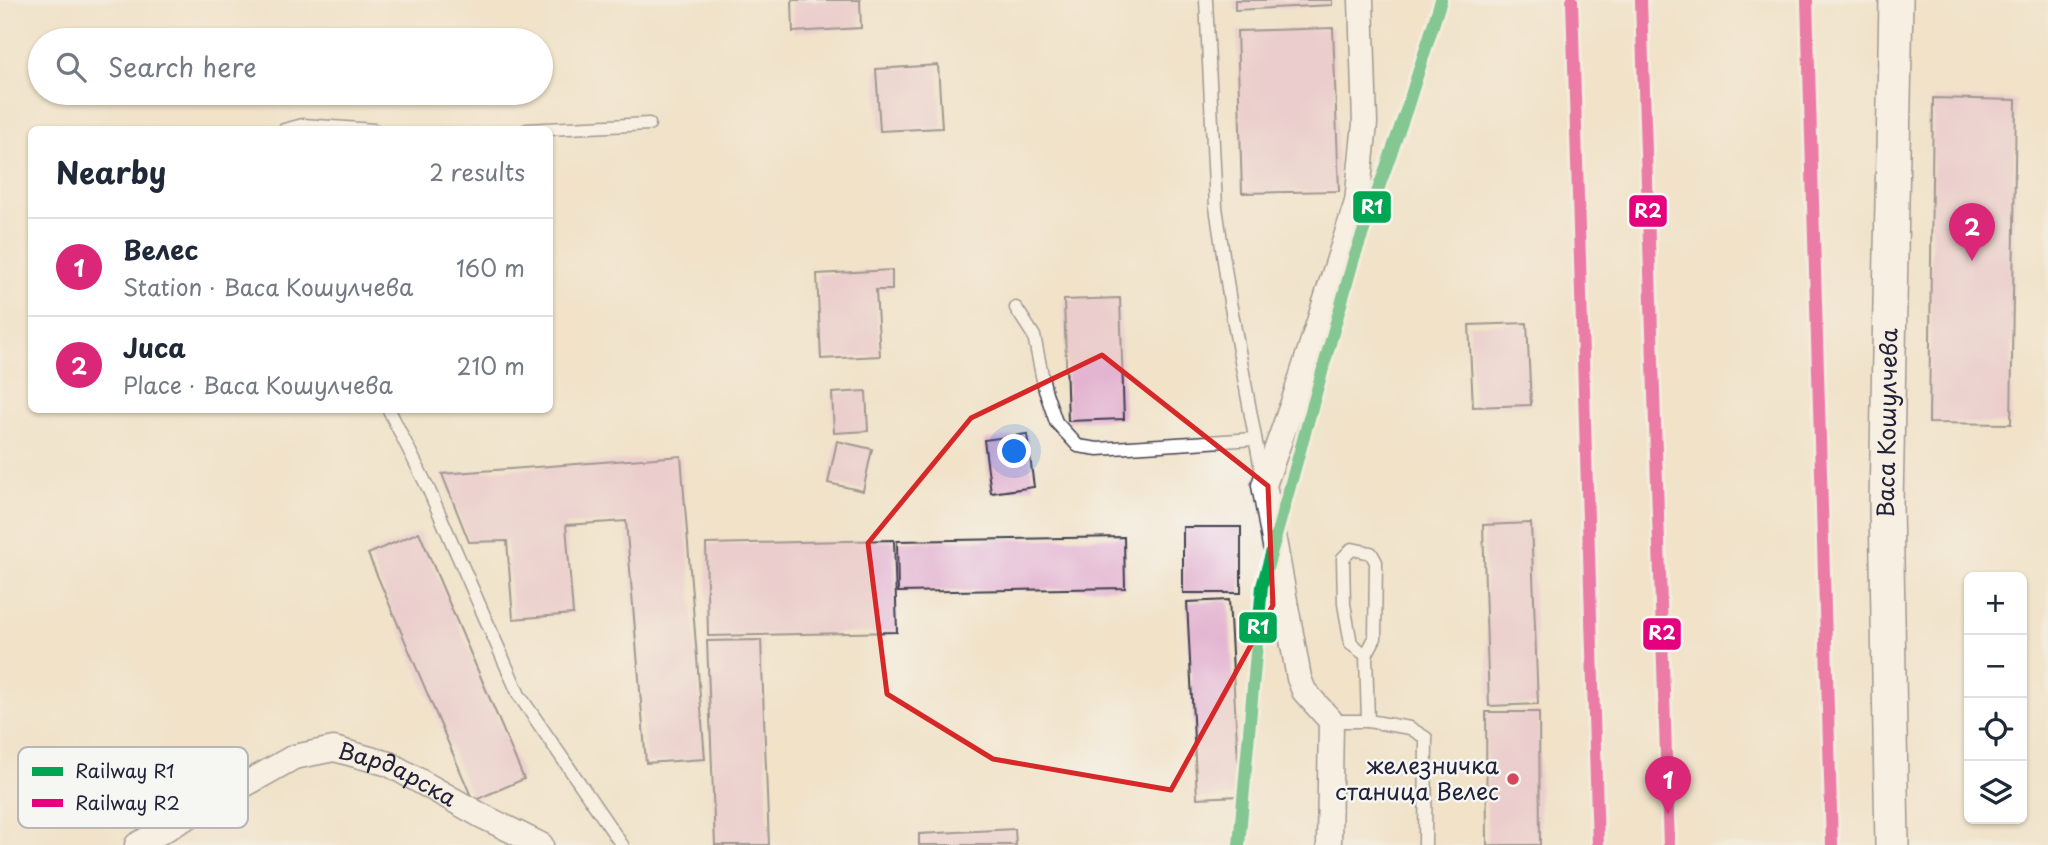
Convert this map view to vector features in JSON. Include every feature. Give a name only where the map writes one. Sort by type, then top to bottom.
[{"type":"main road","name":"Васа Кошулчева","points":[[1892,845],[1886,504],[1896,0]]},
{"type":"street","points":[[1329,845],[1331,721],[1304,691],[1299,678],[1264,485],[1357,202],[1366,123],[1361,0]]},
{"type":"street","name":"Вардарска","points":[[248,783],[294,757],[334,750],[389,764],[482,816],[541,845]]},
{"type":"street","name":"Вардарска","points":[[137,845],[167,828]]},
{"type":"lane","points":[[1206,0],[1216,207],[1230,302],[1264,485]]},
{"type":"lane","points":[[553,129],[649,124]]},
{"type":"lane","points":[[299,126],[317,126]]},
{"type":"lane","points":[[1016,309],[1034,336],[1045,390],[1056,422],[1078,446],[1098,449],[1255,439]]},
{"type":"lane","points":[[390,413],[428,488],[519,695],[622,845]]},
{"type":"lane","points":[[1366,655],[1351,643],[1344,604],[1343,558],[1352,549],[1371,553],[1376,562],[1375,638],[1366,655],[1368,721]]},
{"type":"lane","points":[[1331,721],[1368,721],[1410,728],[1426,738],[1425,845]]},
{"type":"highlighted area","points":[[1102,355],[1268,486],[1273,605],[1171,790],[993,759],[887,694],[868,543],[971,418]]},
{"type":"building","points":[[792,0],[860,0],[861,28],[793,32]]},
{"type":"building","points":[[1235,0],[1332,0],[1332,5],[1235,10]]},
{"type":"building","points":[[1333,28],[1339,191],[1242,193],[1237,31]]},
{"type":"building","points":[[938,65],[942,128],[880,131],[876,69]]},
{"type":"building","points":[[1933,98],[2016,100],[2011,424],[1929,423]]},
{"type":"building","points":[[892,270],[892,290],[876,290],[880,356],[821,359],[817,274]]},
{"type":"building","points":[[1120,298],[1124,419],[1068,421],[1064,300]]},
{"type":"building","points":[[1527,323],[1531,405],[1473,407],[1469,325]]},
{"type":"building","points":[[866,391],[868,431],[834,433],[832,393]]},
{"type":"building","points":[[1027,434],[1034,487],[991,493],[984,440]]},
{"type":"building","points":[[837,441],[872,449],[863,491],[828,483]]},
{"type":"building","points":[[681,456],[705,759],[646,763],[626,521],[566,525],[573,614],[513,619],[507,541],[469,542],[442,474]]},
{"type":"building","points":[[1531,523],[1538,704],[1489,706],[1483,525]]},
{"type":"building","points":[[1183,527],[1241,527],[1241,593],[1183,593]]},
{"type":"building","points":[[419,532],[524,779],[473,801],[368,554]]},
{"type":"building","points":[[1124,537],[1125,588],[898,592],[897,541]]},
{"type":"building","points":[[894,540],[897,632],[708,636],[706,544]]},
{"type":"building","points":[[1229,600],[1240,796],[1197,798],[1187,602]]},
{"type":"building","points":[[761,640],[769,845],[715,845],[707,641]]},
{"type":"building","name":"железничка станица Велес","points":[[1486,712],[1539,712],[1540,845],[1487,845]]},
{"type":"building","points":[[1015,829],[1016,845],[919,845],[919,834]]},
{"type":"rail line","name":"R1","points":[[1239,845],[1262,586],[1354,258],[1407,108],[1441,0]]},
{"type":"rail line","name":"R2","points":[[1572,0],[1598,845]]},
{"type":"rail line","name":"R2","points":[[1641,0],[1669,845]]},
{"type":"rail line","name":"R2","points":[[1807,0],[1832,845]]},
{"type":"place","name":"Juca","points":[[1972,261]]},
{"type":"place","name":"железничка станица Велес","points":[[1513,779]]},
{"type":"place","name":"Велес","points":[[1668,814]]}]
